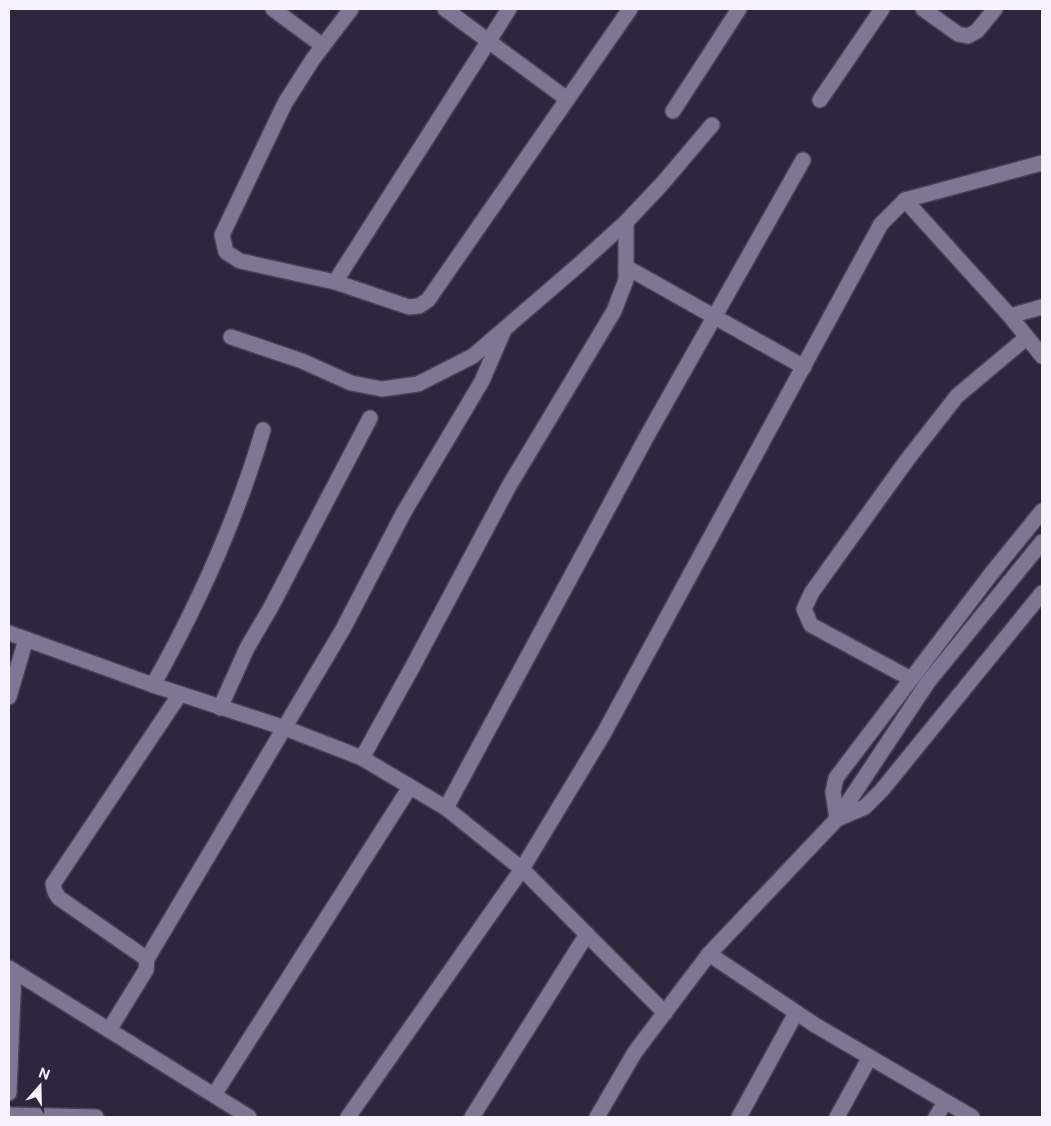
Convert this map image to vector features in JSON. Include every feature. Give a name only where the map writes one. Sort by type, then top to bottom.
[{"type":"street","points":[[273,9],[324,46]]},
{"type":"street","points":[[351,9],[285,103],[222,235],[226,252],[240,261],[335,282],[409,307],[419,306],[428,300],[630,9]]},
{"type":"street","points":[[445,9],[567,99]]},
{"type":"street","points":[[335,282],[509,9]]},
{"type":"street","points":[[673,111],[739,9]]},
{"type":"street","points":[[820,100],[882,9]]},
{"type":"street","points":[[923,9],[958,34],[968,36],[977,32],[995,9]]},
{"type":"street","points":[[231,337],[302,361],[351,383],[382,389],[418,384],[473,356],[504,330],[626,222],[712,125]]},
{"type":"street","points":[[446,808],[647,436],[803,160]]},
{"type":"street","points":[[348,1117],[522,869],[604,734],[740,479],[804,367],[881,224],[905,200],[1042,163]]},
{"type":"street","points":[[905,200],[1010,316],[1042,356]]},
{"type":"street","points":[[362,758],[414,666],[509,486],[614,311],[626,280],[626,222]]},
{"type":"street","points":[[626,267],[804,367]]},
{"type":"street","points":[[1010,316],[1042,307]]},
{"type":"street","points":[[109,1030],[146,970],[147,959],[343,629],[404,512],[482,381],[504,330]]},
{"type":"street","points":[[911,679],[811,625],[804,609],[812,592],[902,467],[958,396],[1026,338]]},
{"type":"street","points":[[220,708],[247,648],[271,607],[370,418]]},
{"type":"street","points":[[153,685],[180,637],[202,589],[239,497],[263,430]]},
{"type":"street","points":[[837,819],[833,792],[836,778],[990,574],[1042,512]]},
{"type":"street","points":[[597,1117],[635,1052],[709,954],[837,819],[928,682],[1042,542]]},
{"type":"street","points":[[837,819],[864,807],[882,790],[1042,593]]},
{"type":"street","points":[[9,633],[153,685],[285,728],[362,758],[446,808],[522,869],[664,1013]]},
{"type":"street","points":[[9,697],[26,639]]},
{"type":"street","points":[[147,959],[59,898],[54,892],[53,884],[180,694]]},
{"type":"street","points":[[214,1095],[410,787]]},
{"type":"street","points":[[472,1117],[587,934]]},
{"type":"street","points":[[709,954],[796,1013],[972,1117]]},
{"type":"street","points":[[11,970],[249,1117]]},
{"type":"street","points":[[9,1093],[11,970]]},
{"type":"street","points":[[739,1117],[796,1013]]},
{"type":"street","points":[[837,1117],[870,1057]]},
{"type":"street","points":[[936,1117],[945,1102]]},
{"type":"street","points":[[9,1115],[96,1117]]}]
